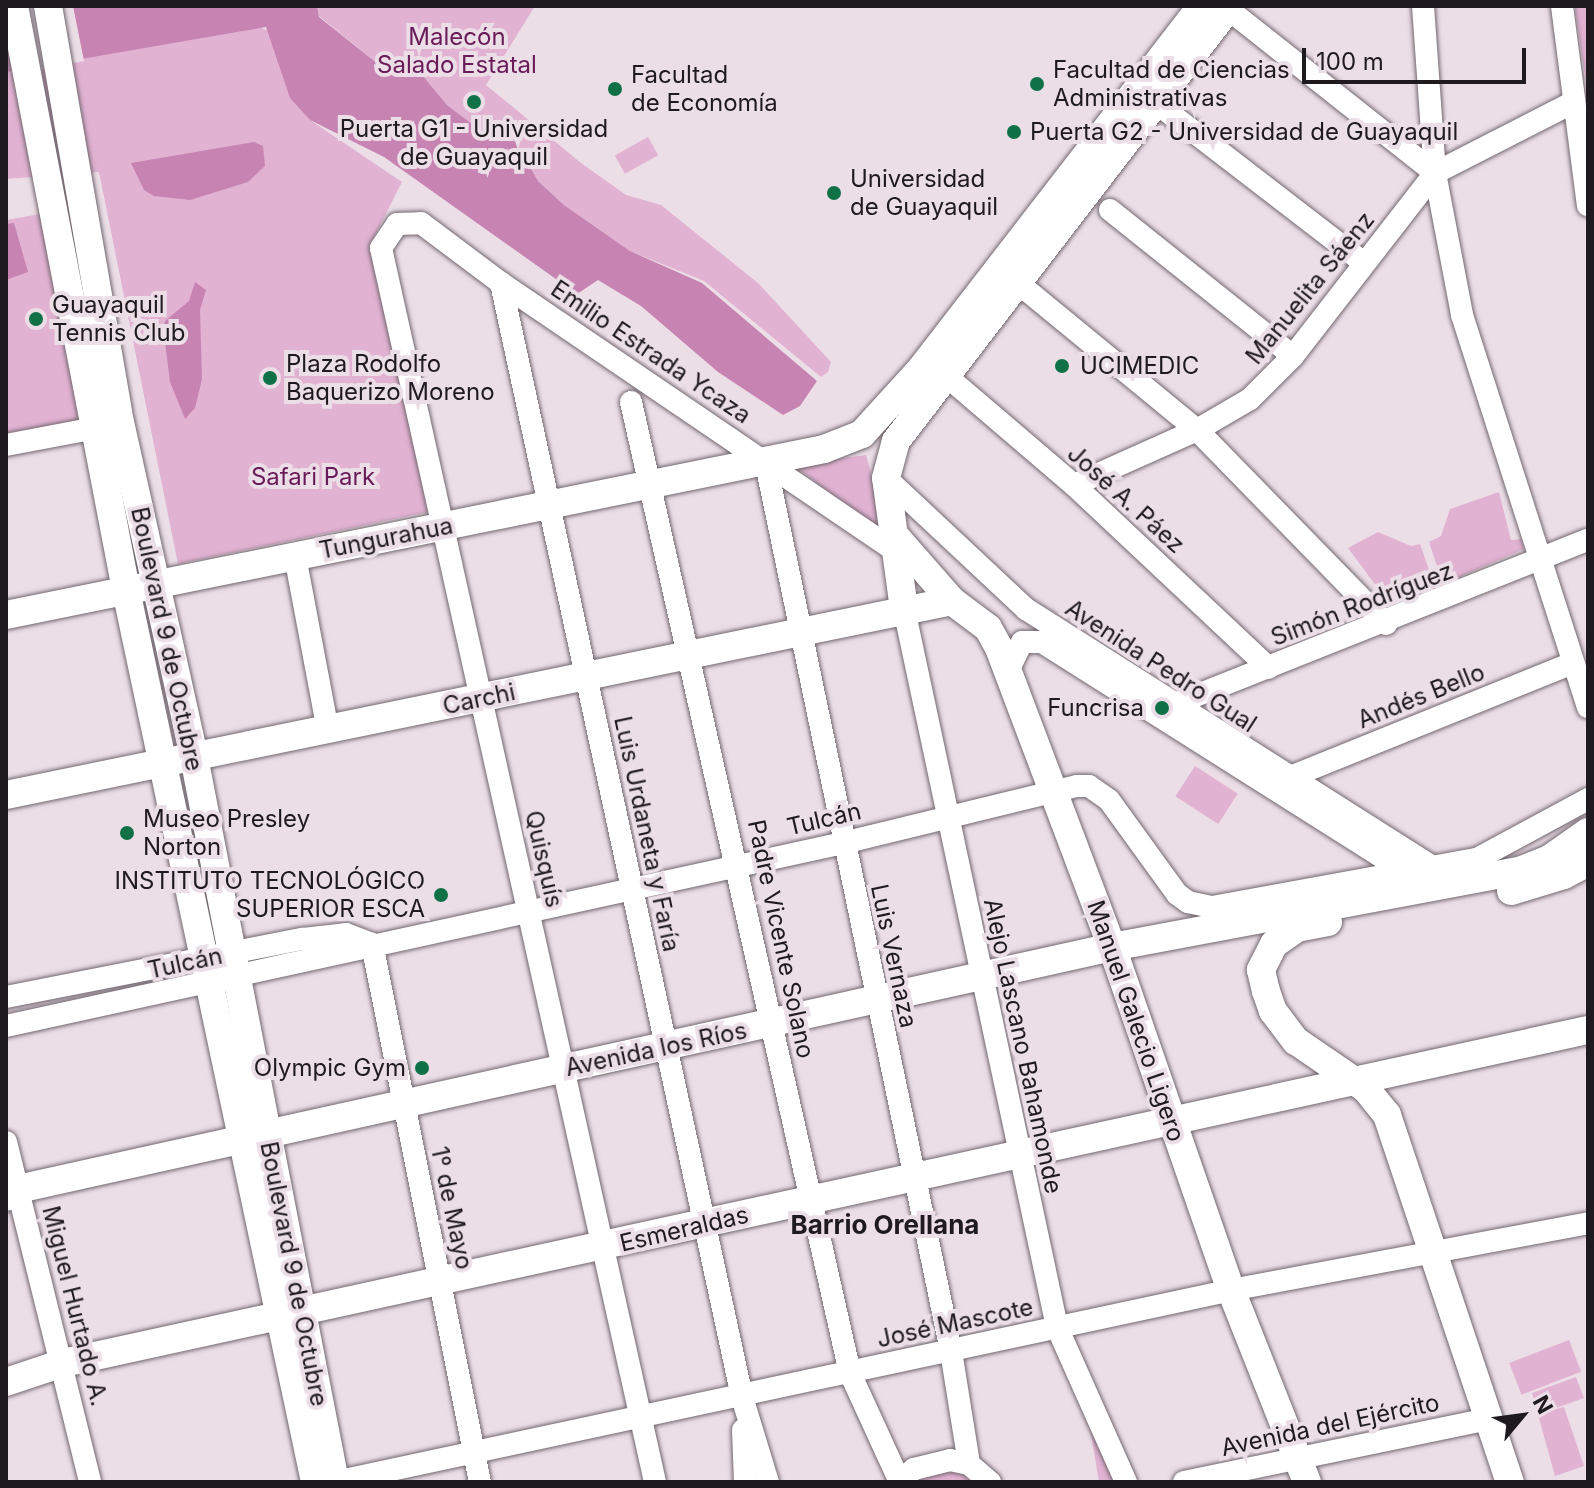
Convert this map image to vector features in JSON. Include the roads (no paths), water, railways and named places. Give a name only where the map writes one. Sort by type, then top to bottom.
[{"type":"main road","name":"Boulevard 9 de Octubre","points":[[14,6],[127,595],[165,763],[222,968]]},
{"type":"main road","name":"Boulevard 9 de Octubre","points":[[48,6],[120,422],[194,757],[222,968],[292,1313],[335,1482]]},
{"type":"main road","points":[[904,609],[886,478],[896,441],[944,374],[1018,283],[1155,102],[1220,7]]},
{"type":"main road","name":"Tungurahua","points":[[6,615],[127,595],[295,556],[844,442],[881,417],[1220,7]]},
{"type":"main road","name":"Manuel Galecio Ligero","points":[[897,545],[952,601],[988,628],[1008,671],[1112,947],[1231,1290],[1303,1470]]},
{"type":"main road","name":"Carchi","points":[[6,795],[480,699],[800,628],[952,601]]},
{"type":"main road","points":[[1305,908],[1535,866],[1586,843]]},
{"type":"main road","points":[[1273,1011],[1262,979],[1263,961],[1274,944],[1297,928],[1525,888],[1586,843]]},
{"type":"main road","points":[[1438,866],[1490,875]]},
{"type":"main road","points":[[1373,877],[1272,922],[1255,949],[1255,978],[1273,1011],[1309,1054],[1351,1079],[1387,1115],[1510,1482]]},
{"type":"main road","name":"Avenida los Ríos","points":[[12,1190],[1112,947],[1305,908]]},
{"type":"main road","name":"Esmeraldas","points":[[6,1382],[63,1363],[603,1248],[1351,1079],[1588,1030]]},
{"type":"main road","name":"Boulevard 9 de Octubre","points":[[292,1313],[315,1482]]},
{"type":"main road","name":"Esmeraldas","points":[[6,1367],[40,1359],[63,1363]]},
{"type":"street","points":[[1423,6],[1435,173],[1462,315],[1538,561],[1588,707]]},
{"type":"street","points":[[1562,6],[1572,103],[1588,205]]},
{"type":"street","points":[[1220,7],[1435,173]]},
{"type":"street","points":[[1155,102],[1363,262]]},
{"type":"street","name":"Manuelita Sáenz","points":[[1074,485],[1197,430],[1250,399],[1293,356],[1435,173],[1572,103]]},
{"type":"street","points":[[1110,210],[1293,356]]},
{"type":"street","name":"Emilio Estrada Ycaza","points":[[381,248],[397,224],[421,223],[501,283],[897,545]]},
{"type":"street","name":"Quisquís","points":[[381,248],[655,1482]]},
{"type":"street","name":"Luis Urdaneta y Faría","points":[[501,283],[742,1397],[768,1482]]},
{"type":"street","points":[[1018,283],[1197,430],[1386,624]]},
{"type":"street","name":"José A. Páez","points":[[944,374],[1074,485],[1269,668]]},
{"type":"street","name":"Padre Vicente Solano","points":[[631,402],[738,864],[850,1373],[898,1481]]},
{"type":"street","points":[[6,445],[96,428]]},
{"type":"street","name":"Luis Vernaza","points":[[765,459],[951,1351],[969,1464]]},
{"type":"street","name":"Avenida Pedro Gual","points":[[886,478],[1003,592],[1163,709],[1404,871]]},
{"type":"street","name":"Simón Rodríguez","points":[[1163,709],[1386,624],[1588,540]]},
{"type":"street","points":[[295,556],[328,730]]},
{"type":"street","name":"Alejo Lascano Bahamonde","points":[[904,609],[1057,1327],[1126,1482]]},
{"type":"street","name":"Avenida Pedro Gual","points":[[1008,671],[1018,645],[1034,639],[1288,778],[1438,866]]},
{"type":"street","name":"Andés Bello","points":[[1288,778],[1573,663]]},
{"type":"street","name":"Tulcán","points":[[6,997],[372,944],[843,843],[1077,786],[1100,791],[1177,894],[1199,906],[1373,877]]},
{"type":"street","points":[[1373,877],[1438,866],[1502,850],[1588,799]]},
{"type":"street","name":"1º de Mayo","points":[[372,944],[480,1482]]},
{"type":"street","name":"Tulcán","points":[[6,1026],[222,968]]},
{"type":"street","name":"Miguel Hurtado A.","points":[[6,1142],[12,1190],[63,1363],[90,1482]]},
{"type":"street","name":"José Mascote","points":[[335,1482],[641,1419],[1231,1290],[1588,1223]]},
{"type":"street","name":"Luis Urdaneta y Faría","points":[[742,1397],[745,1482]]},
{"type":"street","name":"Avenida del Ejército","points":[[1184,1482],[1303,1470],[1487,1419]]},
{"type":"street","points":[[898,1481],[931,1462],[969,1464],[990,1482]]},
{"type":"street","name":"Manuel Galecio Ligero","points":[[1303,1470],[1317,1482]]},
{"type":"place","name":"Facultad de Ciencias Administrativas","points":[[1037,84]]},
{"type":"place","name":"Facultad de Economía","points":[[615,89]]},
{"type":"place","name":"Puerta G1 - Universidad de Guayaquil","points":[[474,102]]},
{"type":"place","name":"Puerta G2 - Universidad de Guayaquil","points":[[1014,132]]},
{"type":"place","name":"Universidad de Guayaquil","points":[[834,193]]},
{"type":"place","name":"Guayaquil Tennis Club","points":[[36,319]]},
{"type":"place","name":"UCIMEDIC","points":[[1062,366]]},
{"type":"place","name":"Plaza Rodolfo Baquerizo Moreno","points":[[270,378]]},
{"type":"place","name":"Funcrisa","points":[[1162,708]]},
{"type":"place","name":"Museo Presley Norton","points":[[127,833]]},
{"type":"place","name":"INSTITUTO TECNOLÓGICO SUPERIOR ESCA","points":[[441,895]]},
{"type":"place","name":"Olympic Gym","points":[[422,1068]]},
{"type":"district","name":"Barrio Orellana","points":[[885,1225]]},
{"type":"park label","name":"Malecón Salado Estatal","points":[[457,51]]},
{"type":"park label","name":"Safari Park","points":[[313,477]]}]
